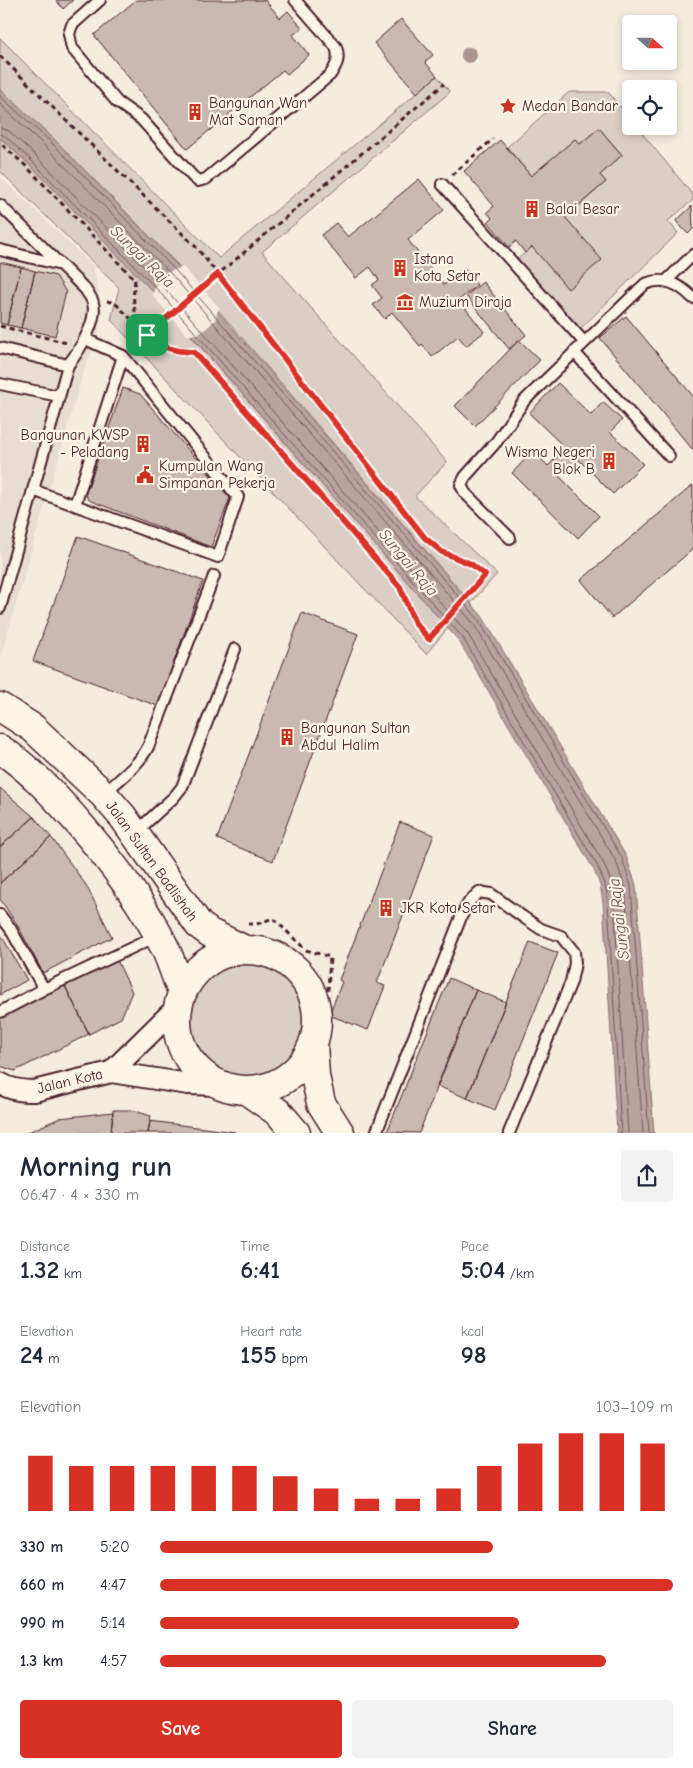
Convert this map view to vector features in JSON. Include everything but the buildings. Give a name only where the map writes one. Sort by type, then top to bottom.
[{"type":"main road","name":"Jalan Sultan Badlishah","points":[[0,707],[33,728],[103,794],[123,817],[199,925],[210,933],[243,949]]},
{"type":"main road","points":[[0,748],[14,758],[52,793],[92,839],[127,884],[158,936],[181,999]]},
{"type":"main road","points":[[296,1133],[279,1114],[233,1087],[200,1072],[185,1052],[178,1029],[181,999],[191,976],[202,966],[221,954],[250,949],[276,955],[297,970],[312,992],[317,1018],[313,1043],[315,1076],[321,1103],[340,1133]]},
{"type":"main road","points":[[233,1087],[260,1089],[287,1077],[298,1068],[307,1056],[313,1043]]},
{"type":"street","name":"Jalan Kota","points":[[111,1072],[181,999]]},
{"type":"street","name":"Jalan Kota","points":[[0,1084],[15,1090],[34,1091],[111,1072],[188,1084],[233,1087]]},
{"type":"lane","points":[[100,0],[72,25],[69,34],[72,48],[116,102],[141,119],[198,181],[206,179],[330,75],[336,66],[339,56],[336,47],[294,0]]},
{"type":"lane","points":[[442,184],[584,342]]},
{"type":"lane","points":[[0,205],[85,290],[93,301],[94,312],[83,343],[68,365],[0,608]]},
{"type":"lane","points":[[0,250],[58,264]]},
{"type":"lane","points":[[666,281],[693,255]]},
{"type":"lane","points":[[510,538],[465,493],[461,485],[463,480],[497,441],[524,401],[645,284],[654,280],[666,281],[677,285],[693,298]]},
{"type":"lane","points":[[33,490],[218,557],[238,497],[123,356],[83,343]]},
{"type":"lane","points":[[0,348],[68,365]]},
{"type":"lane","points":[[574,352],[669,456]]},
{"type":"lane","points":[[75,505],[123,356]]},
{"type":"lane","points":[[0,384],[59,396]]},
{"type":"lane","points":[[103,794],[132,769],[144,755],[214,576]]},
{"type":"lane","points":[[134,834],[174,797],[182,787],[235,649]]},
{"type":"lane","points":[[376,1133],[460,917],[469,902],[479,892],[492,894],[535,925],[561,936],[574,952],[575,963],[571,982],[509,1133]]},
{"type":"lane","points":[[0,915],[10,928],[44,989]]},
{"type":"lane","points":[[0,1012],[44,989],[158,936]]},
{"type":"path","points":[[0,56],[198,248],[425,538],[442,552],[471,564],[485,575],[429,639],[415,623],[400,587],[194,352],[179,352],[164,347],[147,335],[115,303],[93,301]]},
{"type":"path","points":[[147,335],[444,84]]},
{"type":"path","points":[[442,184],[492,139]]},
{"type":"path","points":[[0,143],[26,166],[135,280],[132,296],[134,312],[137,321],[147,335]]},
{"type":"path","points":[[0,326],[83,343]]},
{"type":"path","points":[[274,918],[306,950],[330,957]]},
{"type":"shaded area","points":[[0,38],[219,258],[437,76],[450,92],[262,252],[447,462],[415,496],[497,574],[471,603],[219,311],[191,336],[448,628],[426,654],[111,320],[119,288],[0,171],[0,138],[29,164],[180,267],[55,140],[0,89]]},
{"type":"shaded area","points":[[569,92],[608,92],[622,109],[622,135],[643,135],[693,195],[693,200],[668,221],[678,233],[579,330],[518,259],[606,182],[600,175],[622,155],[599,128],[580,144],[575,139],[531,176],[507,147]]},
{"type":"shaded area","points":[[0,177],[93,266],[102,310],[98,335],[84,370],[0,659]]},
{"type":"shaded area","points":[[247,962],[270,966],[289,979],[302,998],[306,1021],[302,1044],[289,1063],[270,1076],[247,1080],[224,1076],[205,1063],[192,1044],[188,1021],[192,998],[205,979],[224,966]]},
{"type":"water","name":"Sungai Raja","points":[[0,89],[55,140],[180,268],[482,616],[626,856],[636,885],[654,1133],[617,1133],[603,902],[600,885],[594,870],[459,641],[153,292],[29,164],[0,138]]},
{"type":"pier","points":[[183,267],[219,307],[215,320],[208,327],[200,333],[191,335],[187,335],[152,295],[157,283],[163,276]]},
{"type":"place","name":"Medan Bandar","points":[[508,106]]},
{"type":"place","name":"Bangunan Wan Mat Saman","points":[[195,112]]},
{"type":"place","name":"Balai Besar","points":[[532,209]]},
{"type":"place","name":"Istana Kota Setar","points":[[400,268]]},
{"type":"place","name":"Muzium Diraja","points":[[405,302]]},
{"type":"place","name":"Bangunan KWSP - Peladang","points":[[143,444]]},
{"type":"place","name":"Wisma Negeri Blok B","points":[[609,461]]},
{"type":"place","name":"Kumpulan Wang Simpanan Pekerja","points":[[145,475]]},
{"type":"place","name":"Bangunan Sultan Abdul Halim","points":[[287,737]]},
{"type":"place","name":"JKR Kota Setar","points":[[386,908]]},
{"type":"route","points":[[218,274],[425,538],[433,547],[471,564],[485,575],[429,639],[415,623],[400,587],[194,352],[179,352],[164,347],[150,339],[147,335],[218,274]]}]
